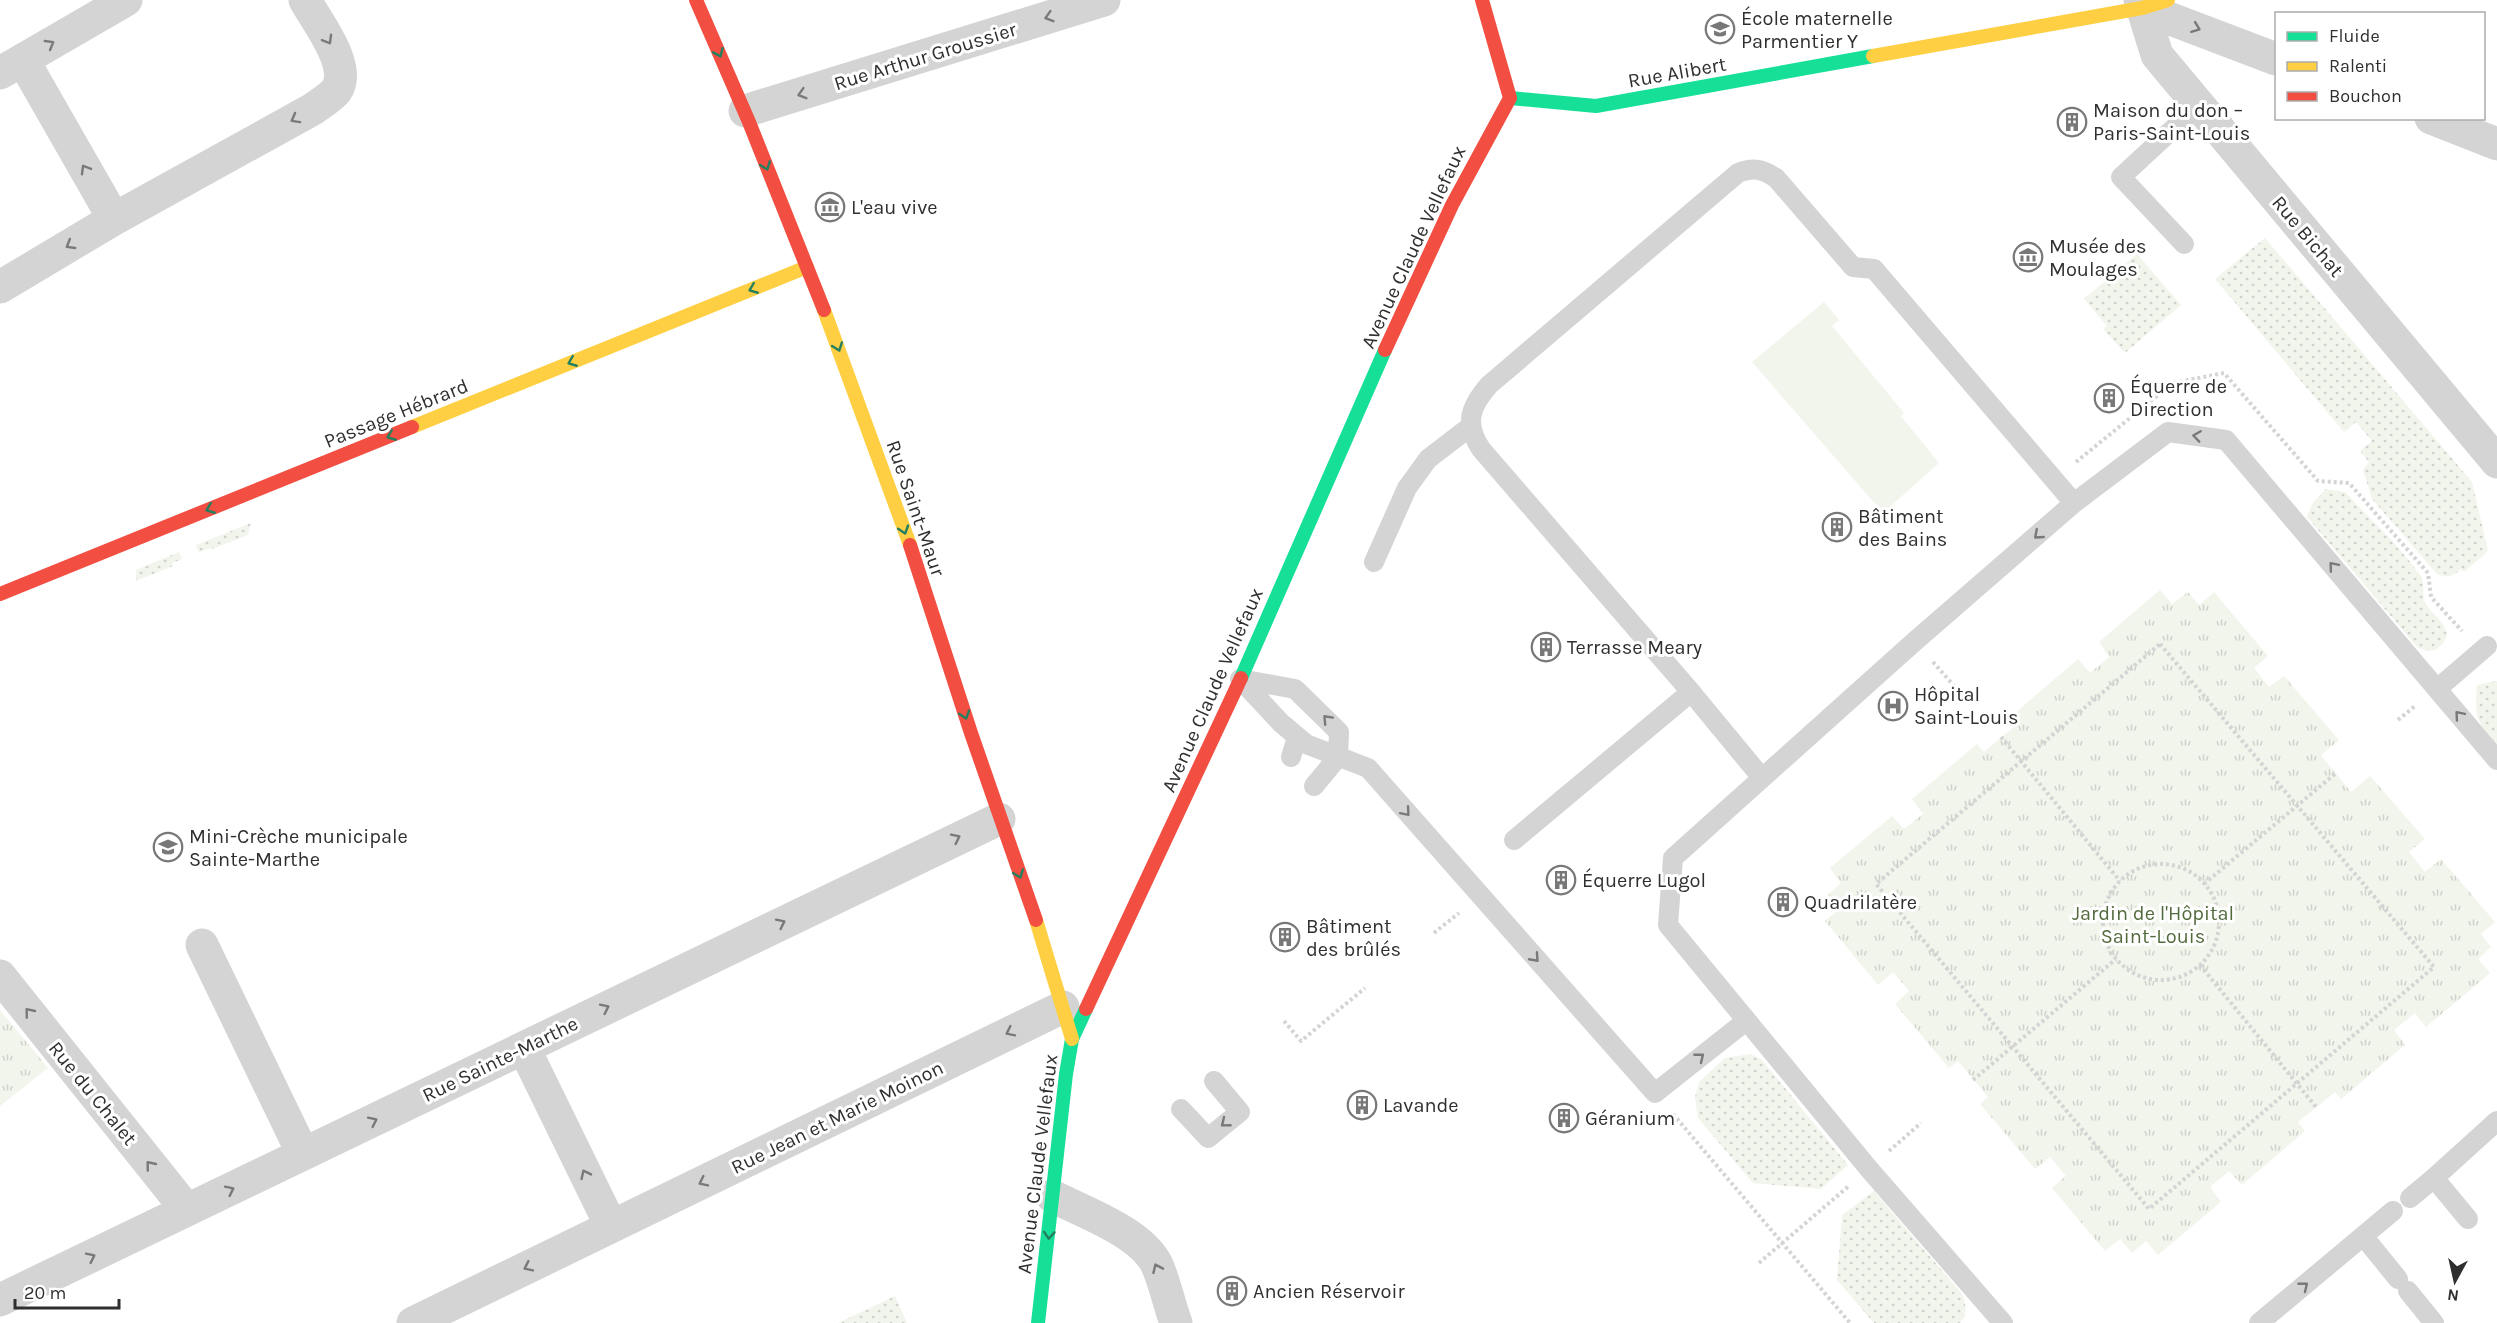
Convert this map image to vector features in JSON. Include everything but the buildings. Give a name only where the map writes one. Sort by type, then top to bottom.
[{"type":"street","points":[[114,219],[11,67],[126,0]]},
{"type":"street","points":[[0,287],[114,219],[313,109],[335,91],[340,83],[342,71],[339,59],[305,0]]},
{"type":"street","name":"Rue Saint-Maur","points":[[696,0],[745,111],[807,267],[893,497],[999,819],[1048,954],[1072,1039]]},
{"type":"street","name":"Rue Arthur Groussier","points":[[745,111],[1104,0]]},
{"type":"street","points":[[1482,0],[1510,98]]},
{"type":"street","points":[[2150,3],[2275,58]]},
{"type":"street","name":"Rue Alibert","points":[[1510,98],[1596,106],[2150,3]]},
{"type":"street","name":"Rue Bichat","points":[[2150,3],[2157,55],[2497,462]]},
{"type":"street","name":"Avenue Claude Vellefaux","points":[[1038,1323],[1063,1087],[1072,1039],[1240,679],[1351,424],[1452,205],[1510,98]]},
{"type":"street","points":[[2436,120],[2497,144]]},
{"type":"street","name":"Passage Hébrard","points":[[0,594],[807,267]]},
{"type":"street","name":"Rue Sainte-Marthe","points":[[0,1300],[999,819]]},
{"type":"street","points":[[202,945],[303,1154]]},
{"type":"street","name":"Rue du Chalet","points":[[0,976],[187,1210]]},
{"type":"street","name":"Rue Jean et Marie Moinon","points":[[413,1323],[1063,1007]]},
{"type":"street","points":[[524,1048],[610,1227]]},
{"type":"street","points":[[1052,1196],[1130,1235],[1146,1250],[1156,1264],[1176,1323]]},
{"type":"lane","points":[[2184,244],[2121,177],[2199,105]]},
{"type":"lane","points":[[1762,778],[1691,692],[1481,449],[1474,438],[1471,426],[1475,401],[1489,385],[1738,174],[1751,168],[1763,169],[1776,178],[1853,267],[1874,269],[2074,503]]},
{"type":"lane","points":[[1374,562],[1407,488],[1428,459],[1471,426]]},
{"type":"lane","points":[[2001,1322],[1869,1169],[1668,925],[1673,858],[2074,503],[2168,432],[2226,440],[2497,760]]},
{"type":"lane","points":[[2437,689],[2487,646]]},
{"type":"lane","points":[[1240,679],[1275,717],[1306,744],[1368,768],[1655,1093],[1746,1021]]},
{"type":"lane","points":[[1240,679],[1295,689],[1338,732],[1338,758],[1314,786]]},
{"type":"lane","points":[[1514,840],[1691,692]]},
{"type":"lane","points":[[1291,757],[1297,737]]},
{"type":"lane","points":[[1181,1109],[1208,1138],[1240,1112],[1214,1081]]},
{"type":"lane","points":[[2410,1197],[2497,1121]]},
{"type":"lane","points":[[2434,1178],[2468,1219]]},
{"type":"lane","points":[[2259,1323],[2393,1211]]},
{"type":"lane","points":[[2364,1237],[2434,1323]]},
{"type":"path","points":[[2160,644],[2434,967],[2298,1085],[2149,1209],[1876,884],[2020,760],[2160,644]]},
{"type":"path","points":[[2001,737],[2120,881]]},
{"type":"path","points":[[2204,884],[2336,774]]},
{"type":"path","points":[[2153,865],[2172,866],[2190,872],[2204,884],[2214,899],[2219,916],[2218,934],[2212,951],[2200,965],[2188,974],[2173,979],[2157,980],[2142,977],[2128,970],[2116,959],[2108,944],[2104,920],[2110,895],[2120,881],[2135,870],[2153,865]]},
{"type":"path","points":[[1973,1080],[2116,959]]},
{"type":"path","points":[[2200,965],[2316,1107]]},
{"type":"path","points":[[1284,1021],[1301,1041],[1365,988]]},
{"type":"path","points":[[1655,1093],[1850,1323]]},
{"type":"path","points":[[1759,1263],[1921,1122]]},
{"type":"green space","points":[[2265,238],[2472,482],[2488,551],[2464,572],[2461,569],[2450,576],[2437,574],[2372,499],[2363,470],[2369,462],[2360,451],[2372,441],[2356,422],[2344,432],[2215,279]]},
{"type":"green space","points":[[2137,254],[2181,305],[2125,353],[2103,329],[2107,326],[2084,299]]},
{"type":"green space","points":[[1824,302],[1839,320],[1832,326],[1904,413],[1901,416],[1939,463],[1883,513],[1752,362]]},
{"type":"green space","points":[[2326,489],[2345,492],[2394,543],[2420,575],[2423,581],[2425,602],[2446,629],[2447,635],[2436,650],[2417,647],[2307,517],[2312,504]]},
{"type":"green space","points":[[251,523],[248,535],[199,552],[196,545]]},
{"type":"green space","points":[[179,552],[182,559],[172,563],[173,566],[136,581],[136,570]]},
{"type":"green space","name":"Jardin de l'Hôpital Saint-Louis","points":[[2160,590],[2172,604],[2188,592],[2199,605],[2214,592],[2268,656],[2254,668],[2269,687],[2284,676],[2339,740],[2321,755],[2351,792],[2370,776],[2425,839],[2409,852],[2425,872],[2441,859],[2495,922],[2481,934],[2491,947],[2478,959],[2490,973],[2426,1027],[2415,1013],[2394,1030],[2405,1045],[2341,1099],[2335,1092],[2298,1122],[2305,1131],[2242,1185],[2229,1171],[2210,1187],[2221,1202],[2158,1255],[2146,1241],[2132,1253],[2120,1239],[2105,1251],[2052,1188],[2066,1176],[2050,1157],[2035,1169],[1980,1104],[1988,1097],[1958,1061],[1949,1068],[1895,1004],[1909,991],[1893,972],[1878,985],[1825,921],[1839,909],[1828,895],[1841,883],[1830,868],[1892,816],[1904,829],[1923,814],[1912,799],[1977,744],[1984,752],[2020,722],[2014,714],[2078,659],[2090,673],[2109,657],[2099,642]]},
{"type":"green space","points":[[2496,681],[2497,744],[2480,723],[2476,705],[2477,685]]},
{"type":"green space","points":[[0,1010],[48,1068],[0,1106]]},
{"type":"green space","points":[[1751,1054],[1762,1060],[1848,1165],[1821,1189],[1753,1183],[1698,1118],[1695,1097],[1699,1082],[1725,1058]]},
{"type":"green space","points":[[1874,1191],[1962,1294],[1966,1309],[1960,1323],[1874,1323],[1837,1280],[1842,1215]]},
{"type":"green space","points":[[895,1296],[907,1323],[838,1323]]},
{"type":"traffic: fast","points":[[1510,98],[1596,106],[1873,56]]},
{"type":"traffic: fast","points":[[1241,678],[1385,350]]},
{"type":"traffic: fast","points":[[1038,1323],[1066,1074],[1072,1039],[1086,1009]]},
{"type":"traffic: slow","points":[[1873,56],[2142,8],[2168,0]]},
{"type":"traffic: slow","points":[[412,427],[807,267]]},
{"type":"traffic: slow","points":[[824,310],[910,545]]},
{"type":"traffic: slow","points":[[1036,920],[1072,1039]]},
{"type":"traffic: jam","points":[[696,0],[749,122],[824,310]]},
{"type":"traffic: jam","points":[[1482,0],[1510,98]]},
{"type":"traffic: jam","points":[[1385,350],[1452,205],[1510,98]]},
{"type":"traffic: jam","points":[[0,594],[412,427]]},
{"type":"traffic: jam","points":[[910,545],[971,733],[1036,920]]},
{"type":"traffic: jam","points":[[1086,1009],[1241,678]]},
{"type":"place","name":"École maternelle Parmentier Y","points":[[1720,29]]},
{"type":"place","name":"Maison du don – Paris-Saint-Louis","points":[[2072,122]]},
{"type":"place","name":"L'eau vive","points":[[830,207]]},
{"type":"place","name":"Musée des Moulages","points":[[2028,257]]},
{"type":"place","name":"Équerre de Direction","points":[[2109,398]]},
{"type":"place","name":"Bâtiment des Bains","points":[[1837,527]]},
{"type":"place","name":"Terrasse Meary","points":[[1546,647]]},
{"type":"place","name":"Hôpital Saint-Louis","points":[[1893,706]]},
{"type":"place","name":"Mini-Crèche municipale Sainte-Marthe","points":[[168,847]]},
{"type":"place","name":"Équerre Lugol","points":[[1561,880]]},
{"type":"place","name":"Quadrilatère","points":[[1783,902]]},
{"type":"place","name":"Bâtiment des brûlés","points":[[1285,937]]},
{"type":"place","name":"Lavande","points":[[1362,1105]]},
{"type":"place","name":"Géranium","points":[[1564,1118]]},
{"type":"place","name":"Ancien Réservoir","points":[[1232,1291]]}]
